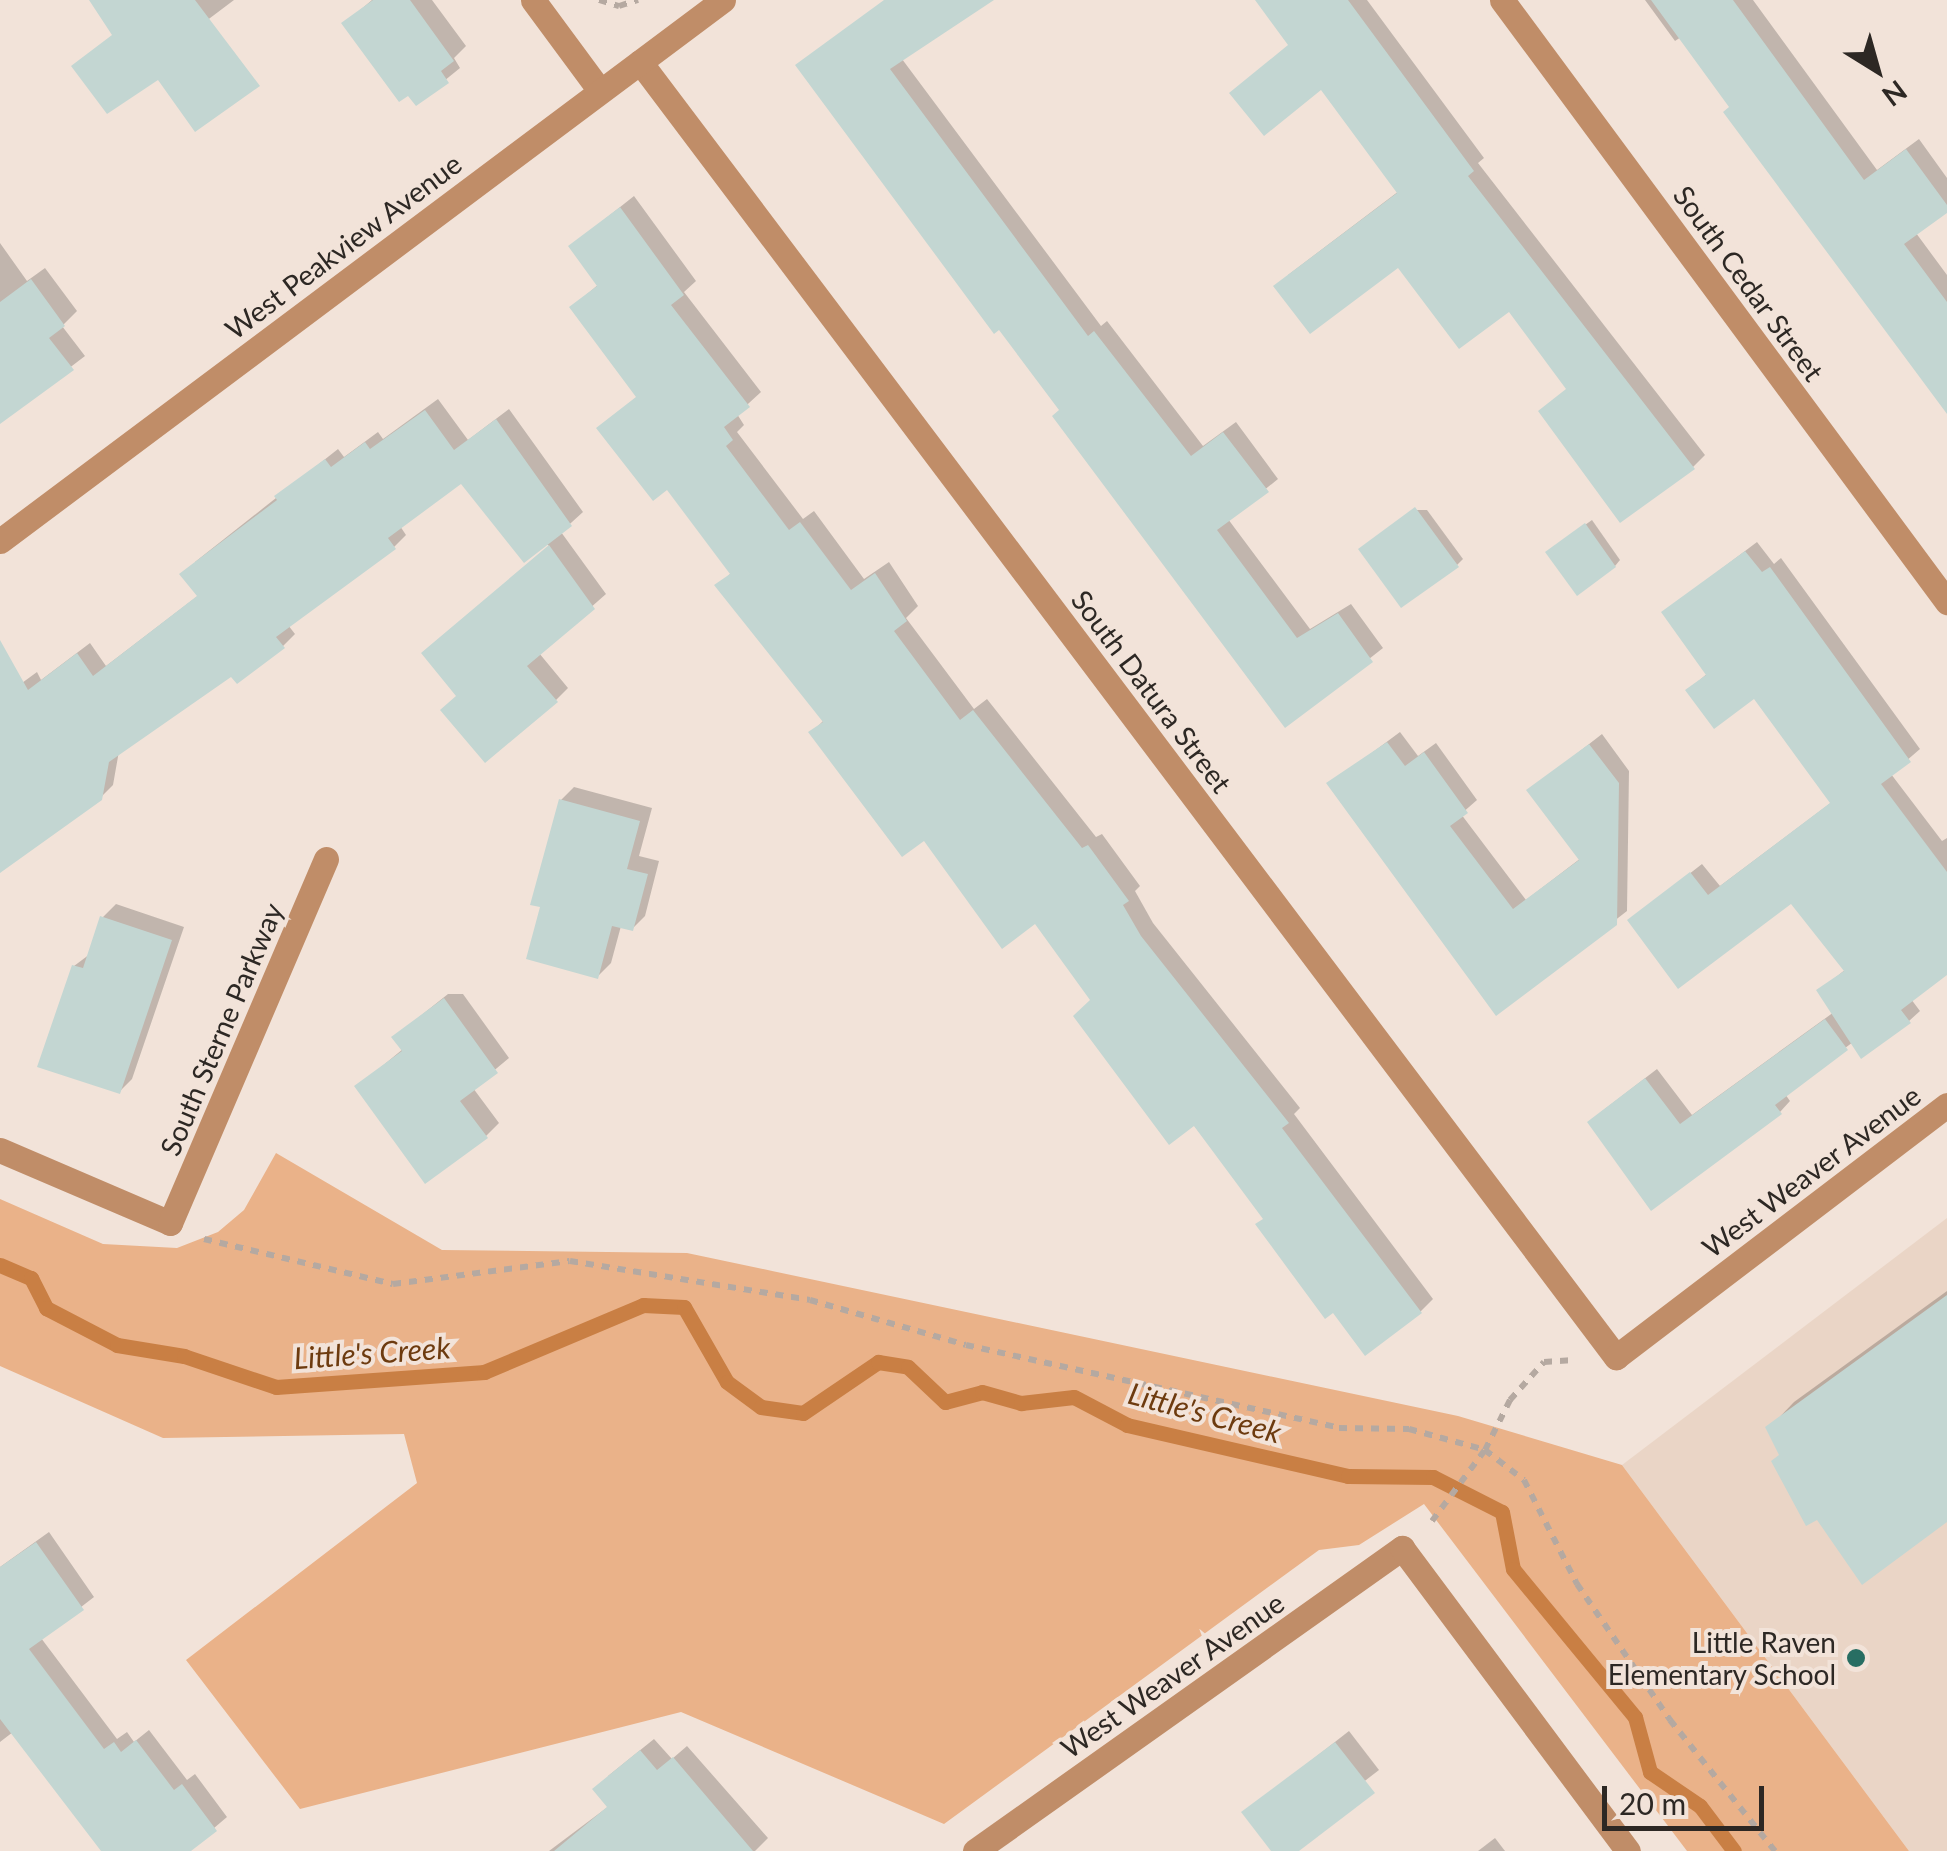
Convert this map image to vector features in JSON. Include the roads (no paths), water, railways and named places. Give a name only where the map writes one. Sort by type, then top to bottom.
[{"type":"street","points":[[533,0],[600,91]]},
{"type":"street","name":"West Peakview Avenue","points":[[0,541],[723,0]]},
{"type":"street","name":"South Cedar Street","points":[[1502,0],[1947,602]]},
{"type":"street","name":"South Datura Street","points":[[640,62],[1616,1357]]},
{"type":"street","name":"South Sterne Parkway","points":[[0,1150],[170,1223],[326,859]]},
{"type":"street","name":"West Weaver Avenue","points":[[1616,1357],[1947,1105]]},
{"type":"street","name":"West Weaver Avenue","points":[[975,1851],[1402,1548],[1628,1851]]},
{"type":"waterway","name":"Little's Creek","points":[[0,1265],[31,1278],[46,1308],[117,1345],[184,1356],[276,1387],[484,1372],[643,1305],[684,1307],[727,1382],[761,1407],[803,1413],[878,1362],[908,1367],[945,1402],[982,1392],[1021,1403],[1074,1397],[1127,1425],[1348,1476],[1433,1477],[1502,1512],[1513,1569],[1635,1717],[1650,1772],[1700,1806],[1734,1851]]},
{"type":"place","name":"Little Raven Elementary School","points":[[1856,1658]]}]
